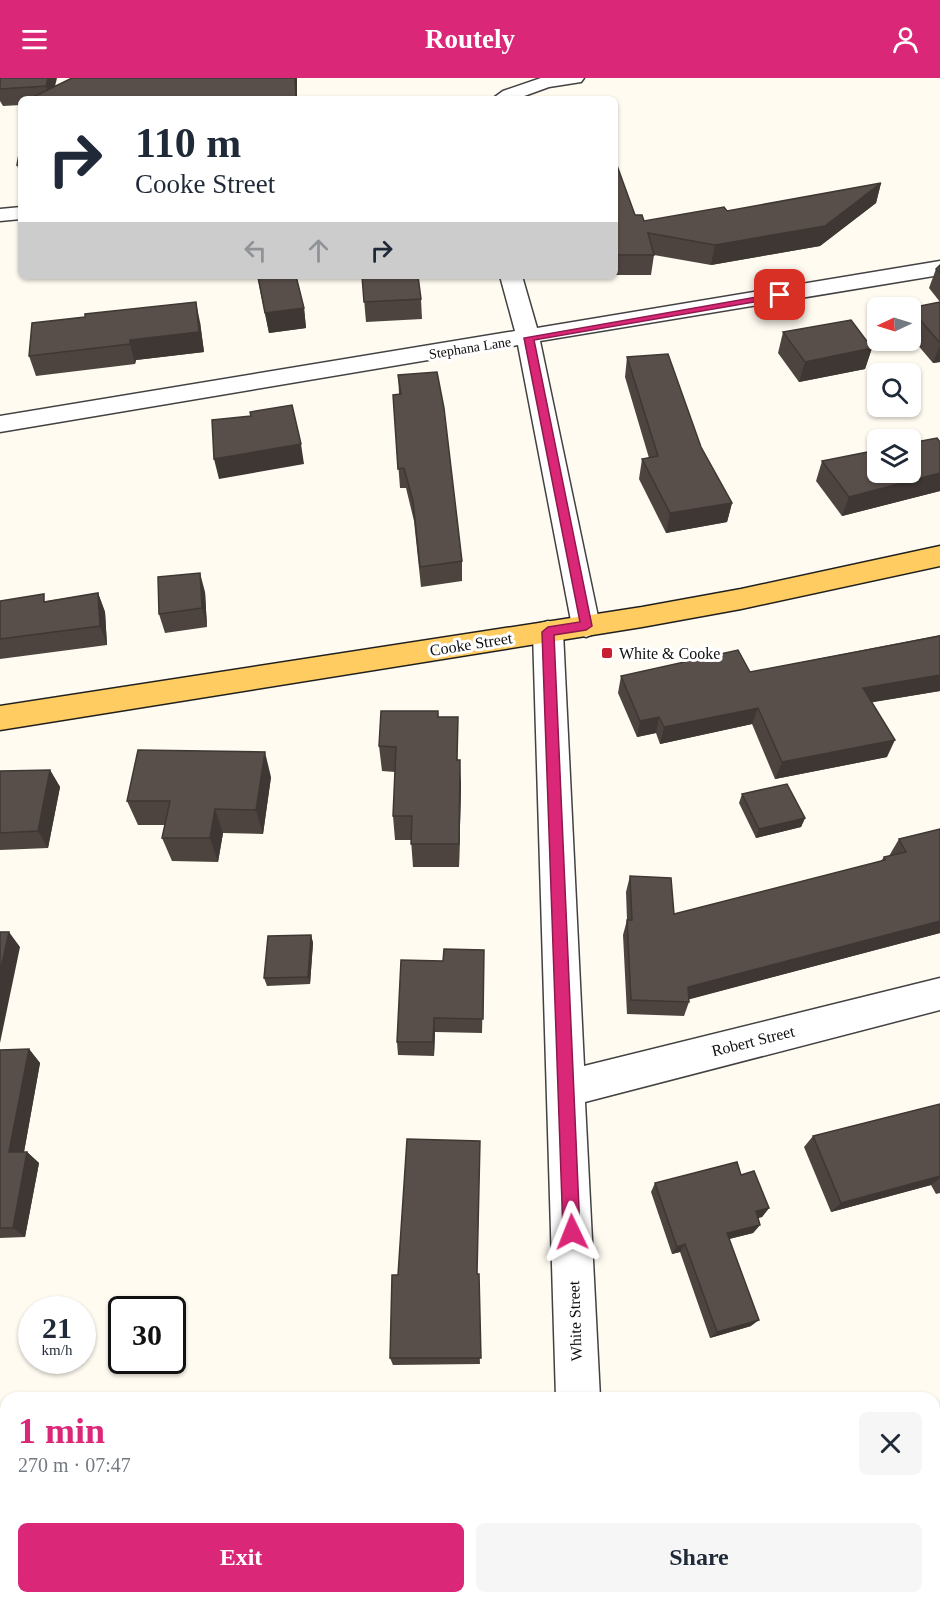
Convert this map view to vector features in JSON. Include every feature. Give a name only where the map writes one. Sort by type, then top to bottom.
[{"type":"main road","name":"Cooke Street","points":[[0,718],[586,626],[741,599],[940,556]]},
{"type":"street","points":[[507,96],[522,88],[561,78],[575,78]]},
{"type":"street","points":[[0,215],[18,213]]},
{"type":"street","name":"Stephana Lane","points":[[0,424],[940,268]]},
{"type":"street","points":[[512,279],[528,338],[586,626]]},
{"type":"street","name":"White Street","points":[[548,632],[578,1392]]},
{"type":"street","name":"Robert Street","points":[[566,1089],[940,994]]},
{"type":"building","points":[[0,78],[48,78],[46,86],[0,89]]},
{"type":"building","points":[[72,78],[295,78],[296,96],[35,96]]},
{"type":"building","points":[[618,168],[635,215],[642,215],[644,221],[724,207],[727,211],[881,183],[825,226],[715,245],[648,233],[654,255],[618,255]]},
{"type":"building","points":[[259,279],[297,279],[304,308],[265,313]]},
{"type":"building","points":[[362,279],[418,279],[421,299],[364,302]]},
{"type":"building","points":[[196,302],[199,332],[130,340],[130,344],[29,356],[32,323],[85,317],[85,314]]},
{"type":"building","points":[[940,302],[940,343],[921,321],[921,306]]},
{"type":"building","points":[[851,320],[867,341],[867,349],[805,362],[783,332]]},
{"type":"building","points":[[668,354],[701,447],[732,503],[670,513],[642,459],[658,456],[627,357]]},
{"type":"building","points":[[437,372],[444,408],[462,561],[420,567],[413,501],[404,468],[398,469],[393,395],[401,394],[398,375]]},
{"type":"building","points":[[292,405],[301,444],[214,459],[212,420],[251,416],[250,412]]},
{"type":"building","points":[[937,438],[940,442],[940,473],[921,478],[921,441]]},
{"type":"building","points":[[867,452],[867,483],[902,483],[849,497],[822,461]]},
{"type":"building","points":[[200,573],[202,608],[159,614],[158,577]]},
{"type":"building","points":[[98,593],[100,626],[0,639],[0,601],[44,594],[44,602]]},
{"type":"building","points":[[940,636],[940,675],[863,688],[895,740],[782,762],[758,708],[664,727],[659,717],[640,721],[621,676],[738,650],[750,672]]},
{"type":"building","points":[[381,711],[438,711],[438,717],[458,717],[459,844],[411,844],[412,816],[393,816],[396,747],[379,746]]},
{"type":"building","points":[[138,750],[265,752],[256,810],[215,809],[210,838],[162,838],[170,801],[127,801]]},
{"type":"building","points":[[50,770],[38,831],[0,833],[0,771]]},
{"type":"building","points":[[787,784],[805,818],[759,829],[742,794]]},
{"type":"building","points":[[940,829],[940,921],[688,987],[689,1002],[631,1000],[627,920],[632,920],[630,876],[671,878],[674,914],[885,860],[884,857],[906,852],[899,839]]},
{"type":"building","points":[[0,932],[9,932],[0,972]]},
{"type":"building","points":[[311,935],[308,977],[264,978],[268,936]]},
{"type":"building","points":[[444,949],[484,950],[483,1019],[434,1018],[433,1042],[397,1042],[401,960],[443,961]]},
{"type":"building","points":[[29,1049],[9,1152],[27,1152],[13,1228],[0,1228],[0,1050]]},
{"type":"building","points":[[940,1104],[940,1176],[841,1203],[813,1136]]},
{"type":"building","points":[[407,1139],[480,1141],[477,1274],[479,1274],[481,1358],[390,1358],[392,1275],[398,1275]]},
{"type":"building","points":[[737,1162],[741,1175],[754,1171],[769,1208],[756,1211],[760,1225],[727,1233],[759,1320],[717,1332],[685,1244],[677,1247],[655,1183]]},
{"type":"place","name":"White & Cooke","points":[[607,653]]},
{"type":"route","points":[[572,1232],[548,632],[586,626],[528,338],[780,295]]}]
